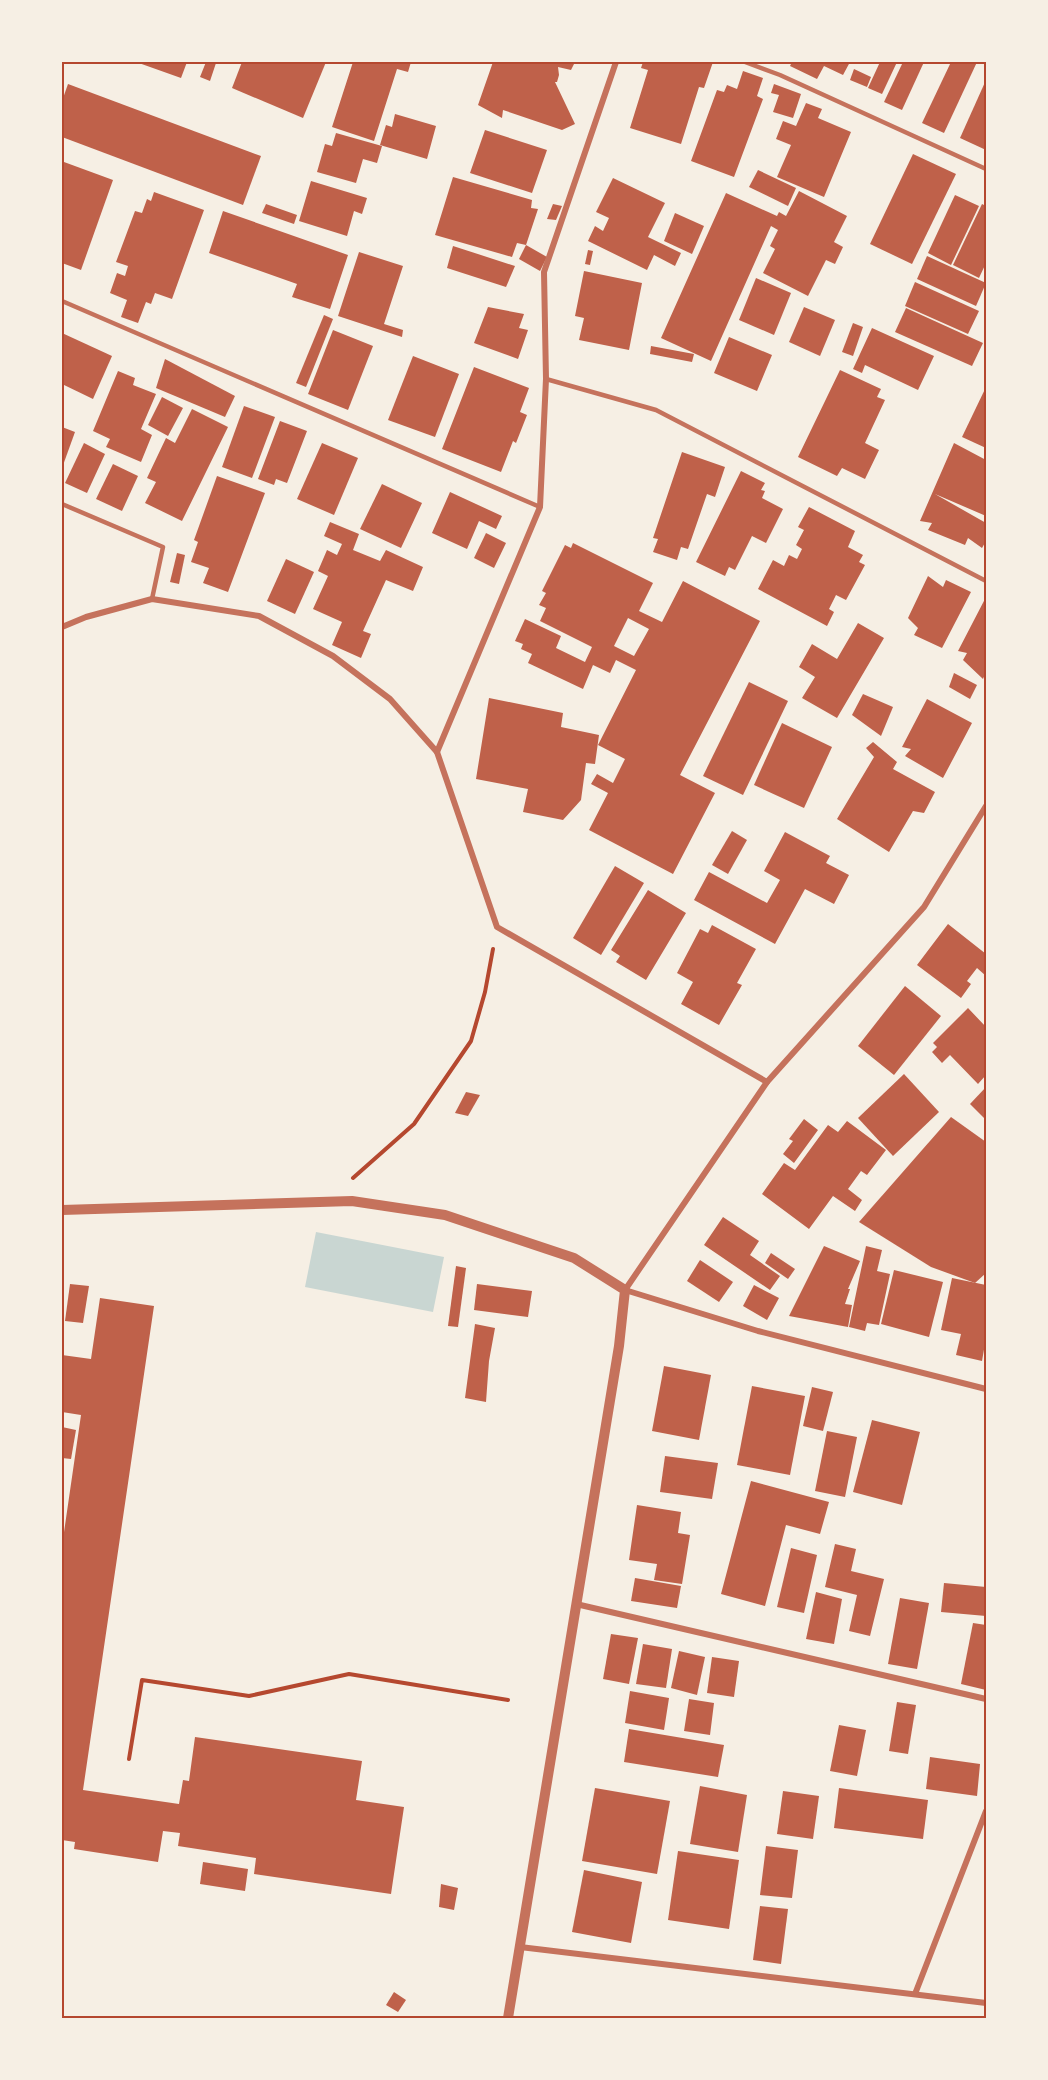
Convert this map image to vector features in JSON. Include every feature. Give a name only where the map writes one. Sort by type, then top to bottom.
[{"type":"street","points":[[437,752],[540,507],[546,379],[544,272],[616,62]]},
{"type":"street","points":[[62,627],[86,617],[152,598],[259,616],[333,656],[390,699],[437,752],[497,927],[767,1082]]},
{"type":"street","points":[[508,2019],[619,1346],[625,1290],[767,1082],[924,907],[987,806]]},
{"type":"street","points":[[62,1210],[352,1201],[446,1215],[574,1258],[625,1290],[758,1331],[987,1389]]},
{"type":"street","points":[[575,1604],[987,1699]]},
{"type":"street","points":[[915,1995],[987,1811]]},
{"type":"street","points":[[520,1947],[987,2003]]},
{"type":"lane","points":[[745,62],[780,75],[987,168]]},
{"type":"lane","points":[[62,301],[540,507]]},
{"type":"lane","points":[[546,379],[656,410],[987,581]]},
{"type":"lane","points":[[62,504],[163,547],[152,598]]},
{"type":"path","points":[[351,1179],[414,1124],[471,1041],[485,992],[497,927]]},
{"type":"path","points":[[129,1759],[142,1680],[249,1696],[349,1674],[508,1700]]},
{"type":"shaded area","points":[[316,1232],[444,1257],[433,1312],[305,1287]]},
{"type":"building","points":[[136,62],[187,62],[181,78]]},
{"type":"building","points":[[206,62],[216,63],[210,81],[200,77]]},
{"type":"building","points":[[242,62],[326,62],[303,118],[232,88]]},
{"type":"building","points":[[353,62],[411,62],[408,72],[397,69],[374,141],[332,127]]},
{"type":"building","points":[[493,62],[575,62],[571,70],[558,67],[559,75],[555,82],[575,124],[562,130],[503,110],[502,118],[478,105]]},
{"type":"building","points":[[643,62],[713,62],[704,88],[699,87],[681,144],[630,128],[648,70],[641,68]]},
{"type":"building","points":[[792,62],[850,62],[843,75],[824,66],[817,79],[790,66]]},
{"type":"building","points":[[880,62],[897,62],[882,94],[868,88]]},
{"type":"building","points":[[903,62],[924,62],[902,110],[884,102]]},
{"type":"building","points":[[951,62],[977,62],[944,133],[922,123]]},
{"type":"building","points":[[854,69],[871,77],[867,87],[850,80]]},
{"type":"building","points":[[743,71],[763,78],[757,96],[763,99],[734,177],[691,161],[717,90],[724,92],[727,85],[737,89]]},
{"type":"building","points":[[986,80],[986,150],[960,138]]},
{"type":"building","points":[[68,84],[261,156],[243,205],[62,137],[62,101]]},
{"type":"building","points":[[774,84],[801,94],[793,118],[773,112],[779,95],[771,93]]},
{"type":"building","points":[[806,103],[822,109],[818,118],[851,132],[824,197],[777,177],[791,145],[776,139],[783,121],[796,126]]},
{"type":"building","points":[[395,114],[436,126],[427,159],[380,145],[386,125],[392,127]]},
{"type":"building","points":[[485,130],[547,150],[532,193],[470,173]]},
{"type":"building","points":[[336,133],[382,146],[377,163],[363,159],[356,183],[317,172],[325,144],[332,146]]},
{"type":"building","points":[[913,154],[956,174],[912,264],[870,244]]},
{"type":"building","points":[[64,162],[113,180],[81,270],[62,263],[62,168]]},
{"type":"building","points":[[758,170],[796,188],[788,206],[749,187]]},
{"type":"building","points":[[453,177],[532,200],[531,208],[538,209],[526,245],[517,243],[512,257],[435,235]]},
{"type":"building","points":[[613,178],[665,203],[648,237],[681,253],[675,266],[654,255],[647,270],[588,241],[595,226],[603,231],[609,218],[596,212]]},
{"type":"building","points":[[311,181],[367,198],[362,214],[354,211],[347,236],[299,221]]},
{"type":"building","points":[[799,191],[847,216],[834,242],[843,247],[835,264],[826,260],[808,296],[763,273],[775,249],[770,246],[778,230],[771,226],[711,361],[661,338],[726,193],[777,216],[779,212],[786,216]]},
{"type":"building","points":[[154,192],[204,210],[172,299],[155,293],[151,304],[146,302],[138,323],[121,317],[127,300],[110,293],[117,273],[125,276],[128,266],[116,262],[135,211],[142,213],[147,199],[151,201]]},
{"type":"building","points":[[955,195],[979,206],[951,265],[928,253]]},
{"type":"building","points":[[266,204],[297,215],[294,224],[262,213]]},
{"type":"building","points":[[553,204],[562,206],[556,220],[547,219]]},
{"type":"building","points":[[982,204],[986,206],[986,263],[979,278],[953,265]]},
{"type":"building","points":[[223,211],[348,255],[330,309],[292,297],[297,284],[209,253]]},
{"type":"building","points":[[675,213],[704,226],[692,254],[664,241]]},
{"type":"building","points":[[526,245],[547,257],[540,271],[519,259]]},
{"type":"building","points":[[453,246],[515,266],[506,287],[447,268]]},
{"type":"building","points":[[588,250],[593,251],[590,265],[585,264]]},
{"type":"building","points":[[359,252],[403,266],[384,324],[403,330],[402,337],[338,316]]},
{"type":"building","points":[[927,256],[986,283],[976,306],[917,279]]},
{"type":"building","points":[[584,271],[642,283],[629,350],[579,340],[584,318],[575,316]]},
{"type":"building","points":[[756,278],[791,293],[774,335],[739,320]]},
{"type":"building","points":[[915,282],[979,311],[968,334],[905,306]]},
{"type":"building","points":[[488,307],[524,314],[519,328],[528,330],[518,359],[474,343]]},
{"type":"building","points":[[804,307],[835,320],[820,356],[789,342]]},
{"type":"building","points":[[906,308],[983,343],[972,366],[895,332]]},
{"type":"building","points":[[324,315],[333,319],[306,387],[296,383]]},
{"type":"building","points":[[853,323],[863,327],[853,356],[842,352]]},
{"type":"building","points":[[872,328],[934,356],[918,390],[865,365],[862,373],[853,369]]},
{"type":"building","points":[[333,330],[373,346],[348,410],[308,394]]},
{"type":"building","points":[[62,333],[112,356],[93,399],[62,384]]},
{"type":"building","points":[[729,337],[772,355],[757,391],[714,373]]},
{"type":"building","points":[[651,346],[694,354],[692,362],[650,354]]},
{"type":"building","points":[[413,356],[459,374],[435,437],[388,420]]},
{"type":"building","points":[[165,359],[235,396],[225,417],[156,388]]},
{"type":"building","points":[[474,367],[529,388],[520,412],[527,415],[516,443],[513,441],[501,472],[442,449]]},
{"type":"building","points":[[840,370],[881,389],[877,397],[885,400],[865,443],[879,450],[865,479],[842,468],[837,476],[798,457]]},
{"type":"building","points":[[118,371],[135,378],[133,385],[156,394],[141,429],[152,435],[141,462],[106,447],[110,439],[93,431]]},
{"type":"building","points":[[986,387],[986,448],[962,437]]},
{"type":"building","points":[[162,397],[183,408],[168,436],[148,425]]},
{"type":"building","points":[[244,406],[275,417],[252,478],[222,467]]},
{"type":"building","points":[[192,409],[228,427],[182,521],[145,503],[156,482],[147,478],[166,438],[175,443]]},
{"type":"building","points":[[280,421],[307,431],[287,483],[276,479],[274,485],[258,479]]},
{"type":"building","points":[[62,427],[75,432],[62,468]]},
{"type":"building","points":[[84,443],[105,454],[87,493],[65,483]]},
{"type":"building","points":[[322,443],[358,458],[334,515],[297,499]]},
{"type":"building","points":[[954,443],[986,460],[986,516],[935,494],[986,523],[986,541],[982,548],[968,538],[965,545],[928,530],[932,523],[920,521]]},
{"type":"building","points":[[682,452],[725,467],[715,497],[707,494],[688,549],[681,547],[677,560],[653,552],[658,539],[653,538]]},
{"type":"building","points":[[113,464],[138,476],[122,511],[96,499]]},
{"type":"building","points":[[741,471],[765,483],[761,490],[765,491],[762,498],[783,509],[766,543],[752,536],[735,570],[729,567],[725,576],[696,562]]},
{"type":"building","points":[[217,476],[265,493],[228,592],[203,583],[209,568],[191,562],[198,542],[194,540]]},
{"type":"building","points":[[382,484],[422,503],[401,548],[360,529]]},
{"type":"building","points":[[450,492],[502,516],[496,529],[479,521],[467,549],[432,533]]},
{"type":"building","points":[[809,507],[855,531],[848,547],[863,555],[859,562],[865,565],[846,600],[836,595],[829,609],[834,612],[827,626],[758,589],[773,560],[784,566],[789,555],[797,559],[802,549],[796,545],[804,530],[798,527]]},
{"type":"building","points":[[330,522],[359,534],[353,550],[380,561],[386,550],[423,567],[413,591],[386,580],[363,631],[371,634],[361,658],[332,645],[342,622],[313,609],[328,576],[318,571],[327,550],[337,555],[342,544],[324,536]]},
{"type":"building","points":[[486,533],[506,543],[494,568],[474,558]]},
{"type":"building","points":[[573,543],[653,583],[639,611],[662,622],[683,581],[760,621],[680,775],[715,793],[673,874],[589,830],[608,793],[591,784],[597,774],[613,783],[625,759],[598,745],[636,670],[616,660],[610,673],[593,665],[583,689],[528,663],[532,654],[521,649],[523,644],[515,641],[525,619],[561,636],[556,648],[585,662],[592,647],[540,621],[546,608],[539,605],[546,593],[542,591],[565,545],[571,548]],"holes":[[[628,618],[649,629],[634,656],[614,646]]]},
{"type":"building","points":[[177,553],[185,555],[179,584],[170,582]]},
{"type":"building","points":[[286,559],[314,572],[295,614],[267,601]]},
{"type":"building","points":[[928,576],[943,587],[946,580],[971,592],[942,648],[914,635],[918,628],[908,618]]},
{"type":"building","points":[[986,597],[986,672],[983,679],[963,660],[967,653],[958,651]]},
{"type":"building","points":[[858,623],[884,638],[837,718],[802,698],[815,677],[799,667],[812,644],[837,659]]},
{"type":"building","points":[[954,673],[977,685],[970,699],[949,687]]},
{"type":"building","points":[[749,682],[788,701],[743,795],[703,776]]},
{"type":"building","points":[[863,694],[893,707],[881,736],[852,715]]},
{"type":"building","points":[[489,698],[563,713],[561,727],[599,735],[595,764],[586,763],[581,800],[563,820],[523,812],[528,789],[476,779]]},
{"type":"building","points":[[927,699],[972,723],[943,778],[905,756],[911,749],[902,747]]},
{"type":"building","points":[[782,723],[832,747],[804,808],[754,785]]},
{"type":"building","points":[[873,742],[897,762],[893,769],[935,792],[924,813],[913,811],[889,852],[837,819],[874,757],[866,748]]},
{"type":"building","points":[[732,831],[747,840],[728,874],[712,865]]},
{"type":"building","points":[[785,832],[830,856],[826,863],[849,875],[834,904],[805,889],[775,944],[694,900],[709,872],[767,903],[780,880],[764,871]]},
{"type":"building","points":[[615,866],[644,883],[601,955],[573,938]]},
{"type":"building","points":[[648,890],[686,913],[646,980],[616,962],[620,956],[611,950]]},
{"type":"building","points":[[948,924],[986,954],[986,976],[977,968],[967,981],[971,984],[961,998],[917,965]]},
{"type":"building","points":[[712,925],[756,949],[737,983],[742,985],[719,1025],[681,1004],[693,982],[677,973],[700,929],[708,933]]},
{"type":"building","points":[[905,986],[941,1016],[894,1075],[858,1046]]},
{"type":"building","points":[[968,1008],[986,1027],[986,1075],[978,1084],[950,1055],[942,1063],[932,1052],[937,1047],[933,1043]]},
{"type":"building","points":[[904,1074],[939,1112],[893,1156],[858,1118]]},
{"type":"building","points":[[986,1087],[986,1120],[970,1104]]},
{"type":"building","points":[[466,1092],[480,1095],[468,1116],[455,1113]]},
{"type":"building","points":[[951,1117],[986,1142],[986,1273],[975,1283],[931,1267],[859,1222]]},
{"type":"building","points":[[804,1119],[818,1130],[794,1163],[783,1154],[793,1141],[789,1139]]},
{"type":"building","points":[[847,1121],[886,1150],[867,1175],[861,1171],[848,1189],[862,1200],[855,1211],[833,1196],[809,1229],[762,1194],[784,1163],[795,1170],[828,1125],[838,1132]]},
{"type":"building","points":[[723,1217],[759,1241],[750,1255],[780,1276],[770,1290],[704,1245]]},
{"type":"building","points":[[824,1246],[860,1261],[848,1289],[850,1289],[845,1304],[852,1305],[848,1327],[789,1316]]},
{"type":"building","points":[[866,1246],[882,1250],[877,1271],[890,1274],[879,1325],[867,1323],[865,1331],[849,1327]]},
{"type":"building","points":[[771,1253],[795,1269],[788,1279],[765,1263]]},
{"type":"building","points":[[700,1260],[733,1282],[719,1302],[687,1281]]},
{"type":"building","points":[[456,1266],[466,1268],[458,1327],[448,1326]]},
{"type":"building","points":[[894,1270],[943,1282],[929,1337],[881,1324]]},
{"type":"building","points":[[952,1278],[986,1285],[986,1338],[982,1361],[956,1355],[961,1334],[941,1330]]},
{"type":"building","points":[[70,1284],[89,1286],[83,1323],[65,1321]]},
{"type":"building","points":[[477,1284],[532,1291],[528,1317],[474,1310]]},
{"type":"building","points":[[754,1285],[779,1298],[767,1320],[743,1306]]},
{"type":"building","points":[[100,1298],[154,1306],[83,1790],[179,1804],[183,1780],[189,1781],[195,1737],[362,1761],[356,1800],[404,1807],[391,1894],[254,1874],[256,1858],[178,1846],[180,1833],[163,1831],[158,1862],[74,1849],[75,1842],[62,1840],[62,1546],[81,1415],[62,1412],[62,1355],[91,1359]]},
{"type":"building","points":[[475,1324],[495,1328],[489,1361],[486,1402],[465,1398]]},
{"type":"building","points":[[664,1366],[711,1375],[699,1440],[652,1431]]},
{"type":"building","points":[[752,1386],[805,1396],[790,1475],[737,1465]]},
{"type":"building","points":[[812,1387],[833,1392],[823,1431],[803,1426]]},
{"type":"building","points":[[872,1420],[920,1432],[902,1505],[853,1492]]},
{"type":"building","points":[[62,1427],[76,1430],[71,1459],[62,1458]]},
{"type":"building","points":[[827,1431],[857,1437],[845,1497],[815,1491]]},
{"type":"building","points":[[665,1456],[718,1463],[712,1499],[660,1492]]},
{"type":"building","points":[[751,1481],[829,1502],[820,1534],[786,1525],[765,1606],[721,1594]]},
{"type":"building","points":[[637,1505],[681,1512],[678,1533],[690,1535],[682,1584],[654,1580],[657,1564],[629,1560]]},
{"type":"building","points":[[835,1544],[856,1549],[851,1571],[884,1579],[870,1636],[849,1631],[857,1595],[825,1587]]},
{"type":"building","points":[[791,1548],[817,1555],[804,1613],[777,1607]]},
{"type":"building","points":[[635,1578],[681,1586],[677,1608],[631,1601]]},
{"type":"building","points":[[944,1583],[986,1587],[986,1616],[941,1612]]},
{"type":"building","points":[[816,1592],[842,1599],[834,1644],[806,1639]]},
{"type":"building","points":[[900,1598],[929,1603],[917,1669],[888,1664]]},
{"type":"building","points":[[973,1623],[986,1625],[986,1690],[961,1684]]},
{"type":"building","points":[[611,1634],[638,1638],[629,1684],[603,1679]]},
{"type":"building","points":[[643,1644],[672,1649],[666,1688],[636,1684]]},
{"type":"building","points":[[679,1651],[705,1657],[697,1695],[671,1688]]},
{"type":"building","points":[[712,1657],[739,1661],[734,1697],[707,1693]]},
{"type":"building","points":[[630,1691],[669,1698],[664,1730],[625,1723]]},
{"type":"building","points":[[689,1699],[714,1703],[710,1735],[684,1731]]},
{"type":"building","points":[[897,1702],[916,1705],[908,1754],[889,1751]]},
{"type":"building","points":[[839,1725],[866,1730],[857,1776],[830,1771]]},
{"type":"building","points":[[629,1729],[724,1745],[718,1777],[624,1762]]},
{"type":"building","points":[[930,1757],[980,1764],[977,1796],[926,1789]]},
{"type":"building","points":[[700,1786],[747,1795],[738,1852],[690,1844]]},
{"type":"building","points":[[595,1788],[670,1801],[657,1874],[582,1861]]},
{"type":"building","points":[[839,1788],[928,1800],[923,1839],[834,1828]]},
{"type":"building","points":[[783,1791],[819,1796],[813,1839],[777,1834]]},
{"type":"building","points":[[766,1846],[798,1850],[792,1898],[760,1895]]},
{"type":"building","points":[[678,1851],[739,1860],[729,1929],[668,1920]]},
{"type":"building","points":[[203,1862],[248,1869],[245,1891],[200,1884]]},
{"type":"building","points":[[584,1870],[642,1882],[631,1943],[572,1932]]},
{"type":"building","points":[[441,1884],[458,1888],[454,1910],[439,1907]]},
{"type":"building","points":[[760,1906],[788,1909],[781,1964],[753,1960]]},
{"type":"building","points":[[394,1992],[406,2000],[398,2012],[386,2005]]}]
